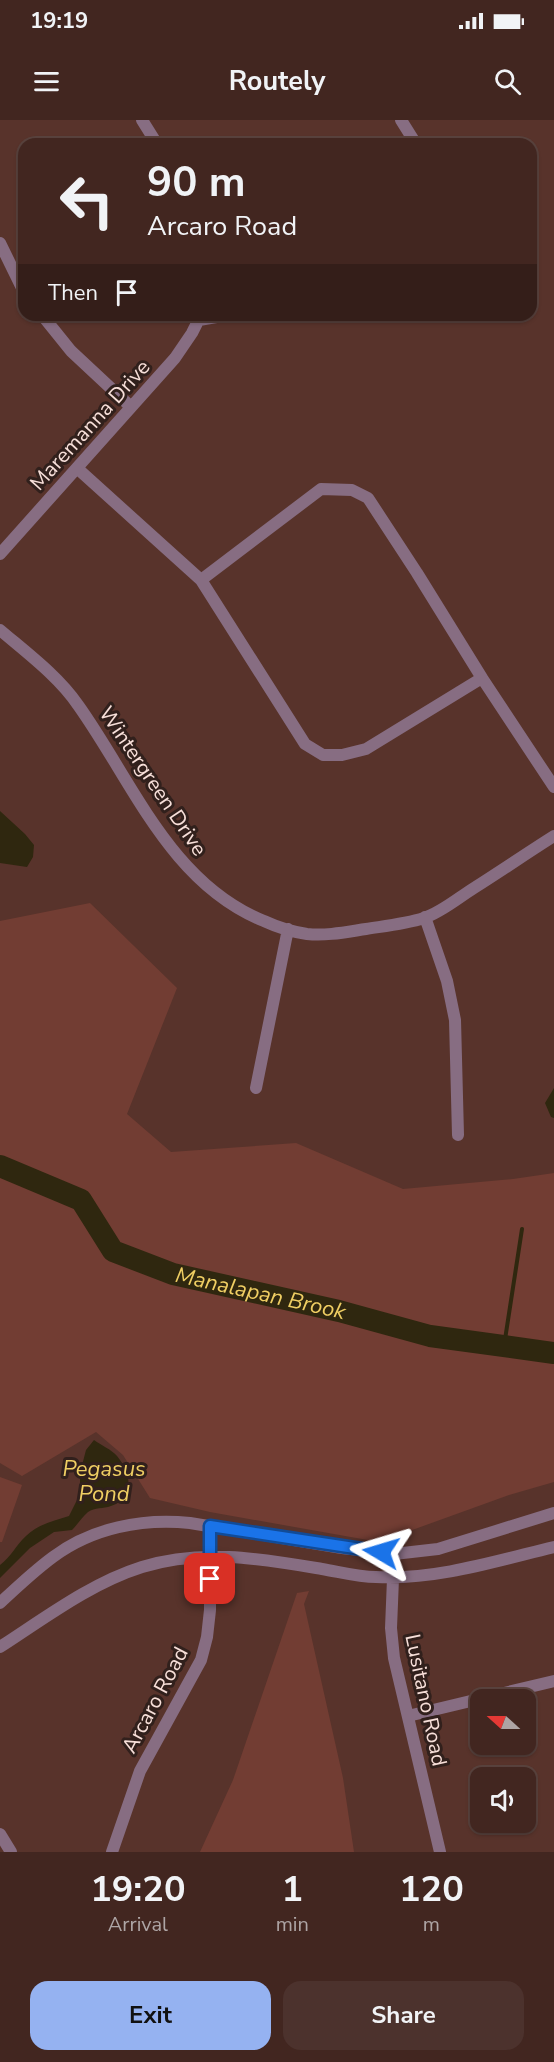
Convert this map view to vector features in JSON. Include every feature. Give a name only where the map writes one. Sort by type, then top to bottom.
[{"type":"street","points":[[142,120],[153,138]]},
{"type":"street","points":[[401,120],[412,138]]},
{"type":"street","points":[[0,243],[18,280]]},
{"type":"street","points":[[47,321],[71,351],[131,407]]},
{"type":"street","name":"Maremanna Drive","points":[[0,554],[176,358],[198,321]]},
{"type":"street","points":[[78,469],[201,580],[305,744],[323,755],[342,755],[366,749],[482,678]]},
{"type":"street","points":[[201,580],[321,489],[352,490],[368,498],[554,787]]},
{"type":"street","name":"Wintergreen Drive","points":[[0,630],[50,674],[78,704],[160,834],[181,862],[225,900],[251,916],[306,933],[332,934],[400,924],[425,917],[445,907],[554,836]]},
{"type":"street","points":[[425,917],[447,981],[455,1020],[458,1135]]},
{"type":"street","points":[[256,1088],[288,929]]},
{"type":"street","points":[[0,1603],[55,1555],[99,1533],[117,1527],[172,1521],[393,1554],[438,1549],[554,1513]]},
{"type":"street","name":"Arcaro Road","points":[[112,1852],[140,1771],[201,1660],[207,1637],[210,1610],[210,1526]]},
{"type":"street","points":[[0,1647],[118,1576],[166,1561],[210,1557],[253,1557],[371,1577],[393,1578],[433,1574],[554,1547]]},
{"type":"street","name":"Lusitano Road","points":[[393,1554],[394,1658],[440,1852]]},
{"type":"street","points":[[408,1716],[554,1681]]},
{"type":"shaded area","points":[[90,903],[177,988],[127,1114],[171,1152],[296,1143],[403,1189],[554,1173],[554,1482],[509,1495],[379,1542],[210,1512],[150,1498],[123,1455],[96,1432],[22,1476],[0,1463],[0,921]]},
{"type":"shaded area","points":[[0,1477],[22,1485],[2,1542],[0,1542]]},
{"type":"shaded area","points":[[309,1591],[304,1604],[343,1778],[354,1852],[200,1852],[233,1780],[297,1593]]},
{"type":"water","points":[[0,811],[34,845],[33,857],[27,867],[0,863]]},
{"type":"water","points":[[554,1088],[554,1118],[551,1117],[545,1103]]},
{"type":"water","name":"Pegasus Pond","points":[[94,1440],[117,1456],[122,1463],[129,1484],[124,1497],[111,1506],[88,1512],[72,1530],[54,1532],[30,1548],[0,1578],[0,1565],[26,1536],[41,1526],[69,1516],[80,1494],[80,1473],[86,1450]]},
{"type":"waterway","name":"Manalapan Brook","points":[[0,1166],[81,1200],[113,1251],[173,1274],[339,1311],[430,1336],[554,1353]]},
{"type":"waterway","points":[[504,1346],[522,1229]]},
{"type":"route","points":[[210,1579],[210,1526],[342,1548],[381,1552]]}]
